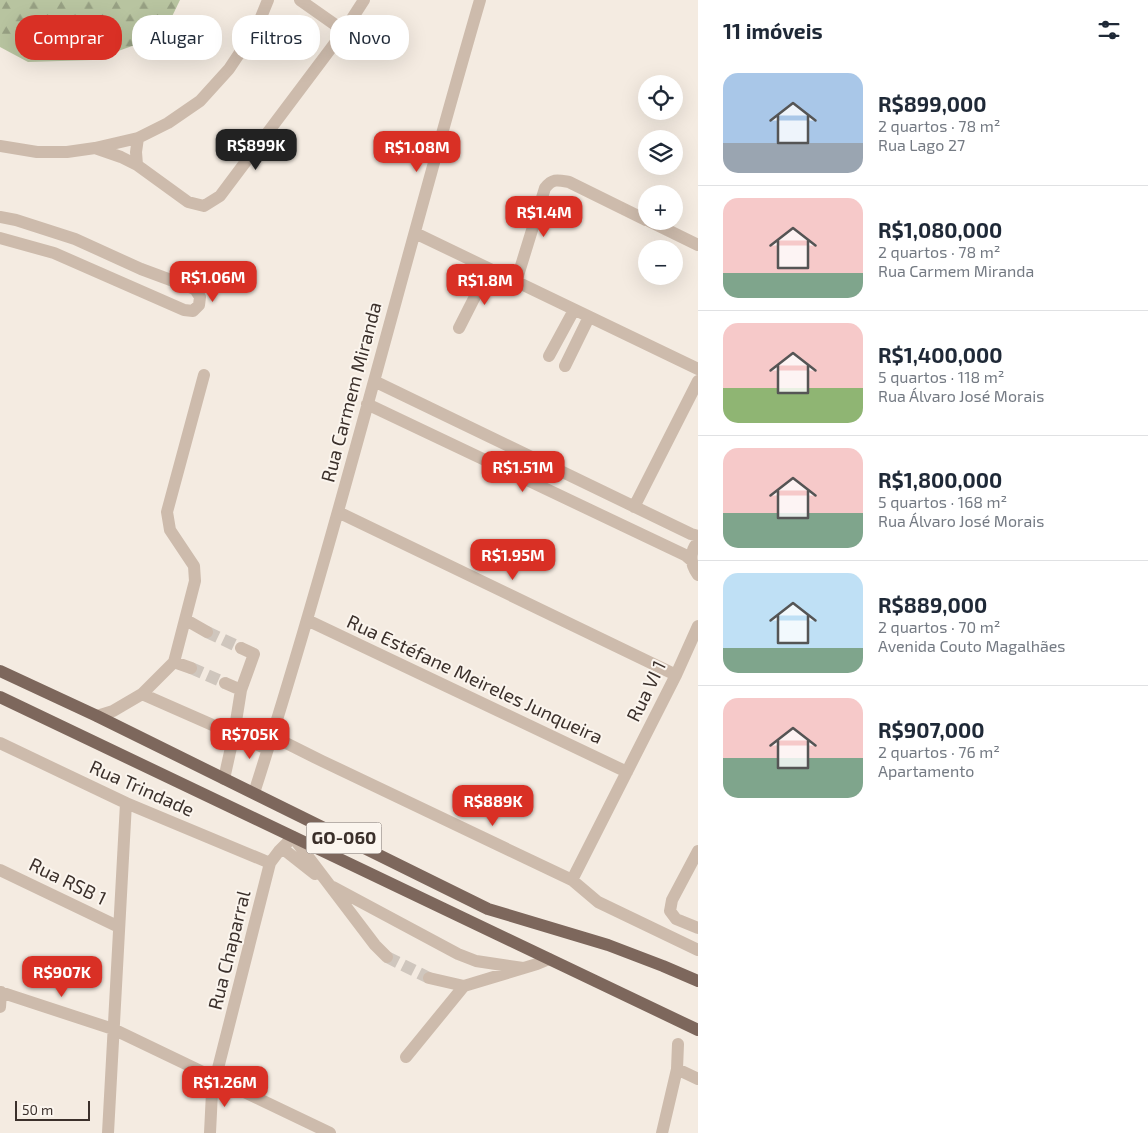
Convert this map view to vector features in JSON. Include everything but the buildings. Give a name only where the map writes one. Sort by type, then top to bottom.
[{"type":"main road","name":"GO-060","points":[[0,670],[488,909],[608,945],[698,981]]},
{"type":"main road","name":"GO-060","points":[[0,697],[698,1030]]},
{"type":"street","points":[[0,146],[37,152],[67,152],[138,138],[168,123],[200,100],[229,69],[258,27],[268,0]]},
{"type":"street","points":[[300,0],[330,21]]},
{"type":"street","points":[[354,15],[364,0]]},
{"type":"street","name":"Rua Carmem Miranda","points":[[254,793],[338,512],[445,120],[480,0]]},
{"type":"street","points":[[95,148],[137,165],[188,202],[204,206],[220,196],[330,50]]},
{"type":"street","points":[[137,165],[138,138]]},
{"type":"street","points":[[516,282],[545,188],[554,180],[569,182],[638,216]]},
{"type":"street","points":[[0,216],[75,239],[142,269],[195,288],[200,297],[199,305],[193,311],[184,310],[54,253],[0,238]]},
{"type":"street","points":[[667,230],[698,245]]},
{"type":"street","points":[[415,233],[698,369]]},
{"type":"street","points":[[459,328],[489,269]]},
{"type":"street","points":[[549,356],[574,310]]},
{"type":"street","points":[[565,366],[589,317]]},
{"type":"street","points":[[97,716],[113,711],[142,694],[174,662],[195,581],[194,566],[170,530],[167,512],[204,375]]},
{"type":"street","points":[[374,381],[698,536]]},
{"type":"street","points":[[634,507],[698,381]]},
{"type":"street","points":[[368,404],[685,555],[692,561]]},
{"type":"street","points":[[338,512],[676,675]]},
{"type":"street","points":[[698,542],[692,552],[693,567],[698,575]]},
{"type":"street","points":[[186,620],[207,632]]},
{"type":"street","name":"Rua Estéfane Meireles Junqueira","points":[[307,620],[627,772]]},
{"type":"street","name":"Rua VI 1","points":[[572,880],[676,675],[698,626]]},
{"type":"street","points":[[224,779],[241,690],[254,654],[241,648]]},
{"type":"street","points":[[174,662],[190,668]]},
{"type":"street","points":[[225,683],[241,690]]},
{"type":"street","points":[[142,694],[268,749]]},
{"type":"street","points":[[272,736],[572,880],[598,902],[698,950]]},
{"type":"street","name":"Rua Trindade","points":[[0,743],[126,803],[270,863]]},
{"type":"street","points":[[108,1133],[126,803]]},
{"type":"street","points":[[293,837],[375,946],[387,957]]},
{"type":"street","name":"Rua Chaparral","points":[[210,1133],[212,1092],[270,863],[293,837]]},
{"type":"street","points":[[282,848],[330,885],[458,954],[476,961],[523,968]]},
{"type":"street","points":[[698,851],[672,900],[670,911],[676,919],[698,928]]},
{"type":"street","name":"Rua RSB 1","points":[[0,870],[119,926]]},
{"type":"street","points":[[429,978],[464,986],[549,959]]},
{"type":"street","points":[[406,1057],[464,986]]},
{"type":"street","points":[[0,1007],[0,992],[113,1029],[330,1133]]},
{"type":"street","points":[[662,1133],[677,1069],[678,1044]]},
{"type":"street","points":[[677,1069],[698,1079]]},
{"type":"green space","points":[[0,0],[180,0],[173,15],[132,15],[132,46],[122,50],[122,15],[15,15],[15,55],[0,47]]},
{"type":"green space","points":[[24,60],[93,60],[28,62]]},
{"type":"tunnel","points":[[207,632],[241,648]]},
{"type":"tunnel","points":[[191,668],[225,683]]},
{"type":"tunnel","points":[[387,957],[429,978]]}]
